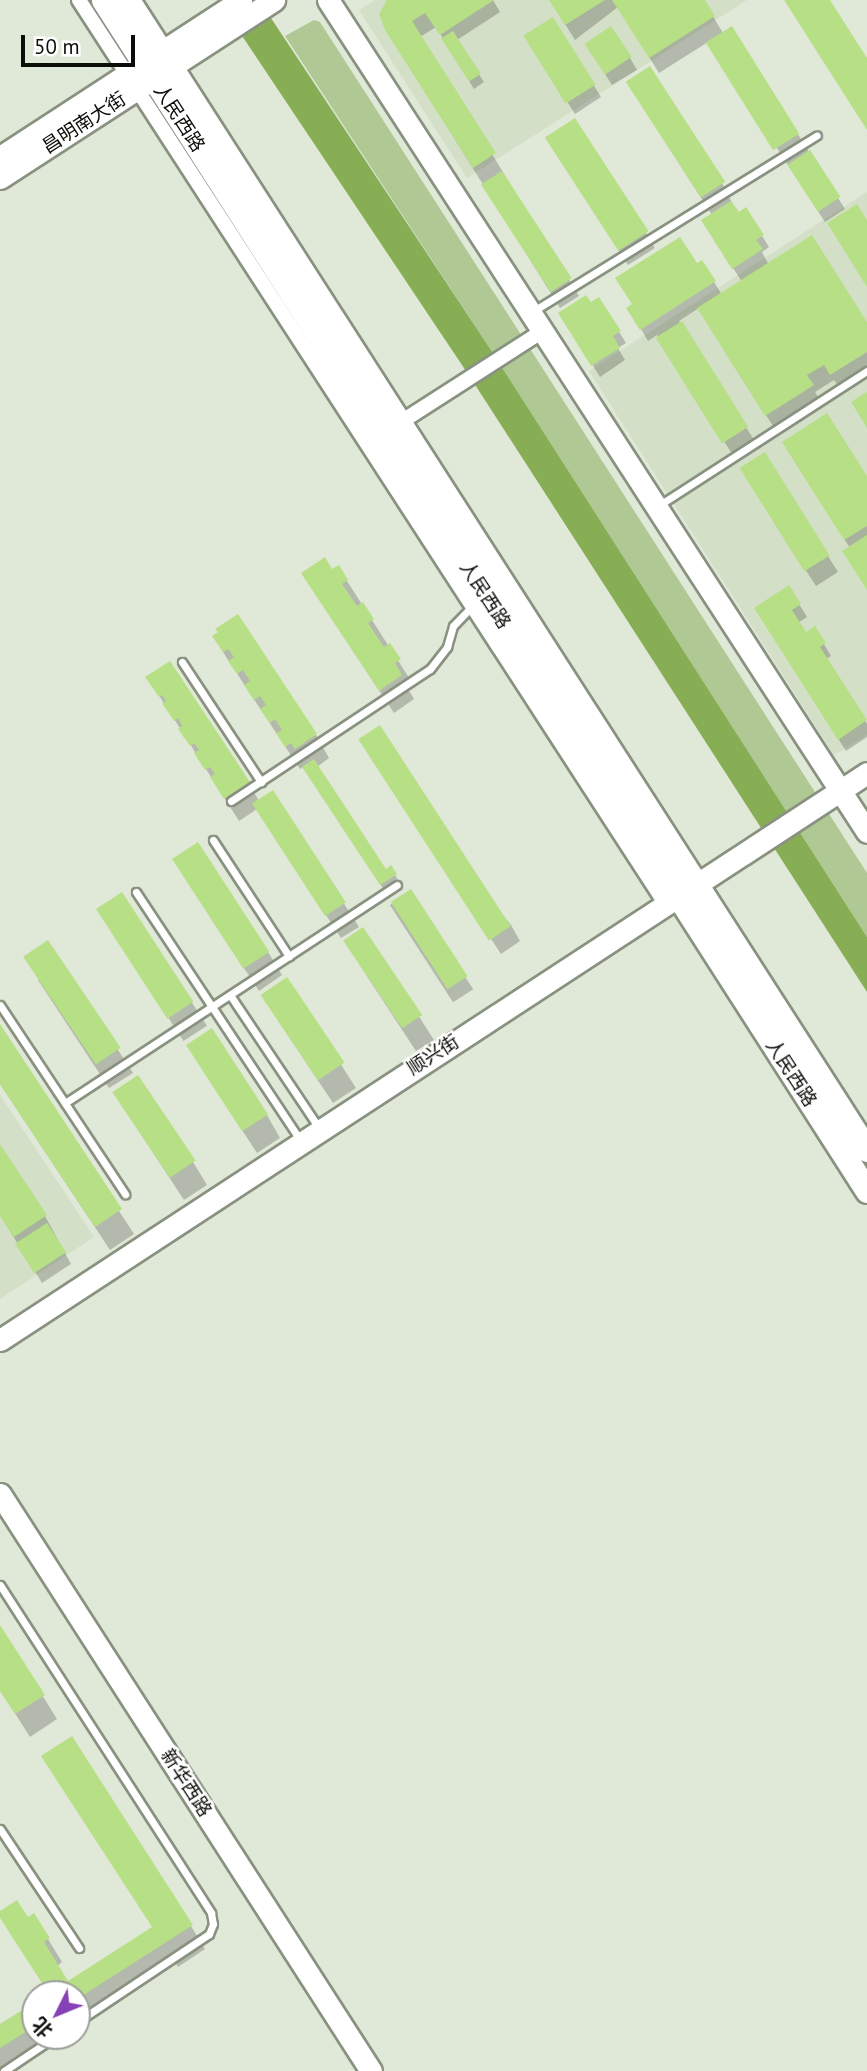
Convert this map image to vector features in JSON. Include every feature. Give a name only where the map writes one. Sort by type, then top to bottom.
[{"type":"main road","name":"人民西路","points":[[103,0],[479,601],[679,893],[867,1150]]},
{"type":"main road","name":"人民西路","points":[[128,0],[149,71],[401,422],[679,893],[867,1191]]},
{"type":"street","points":[[79,0],[149,71]]},
{"type":"street","name":"昌明南大街","points":[[221,23],[241,0]]},
{"type":"street","points":[[328,0],[867,832]]},
{"type":"street","name":"昌明南大街","points":[[0,178],[221,23],[273,1]]},
{"type":"street","name":"昌明南大街","points":[[0,157],[149,71]]},
{"type":"street","points":[[401,422],[543,331]]},
{"type":"street","name":"顺兴街","points":[[0,1340],[679,893],[759,845],[867,773]]},
{"type":"street","name":"新华西路","points":[[0,1494],[371,2071]]},
{"type":"lane","points":[[531,312],[817,135]]},
{"type":"lane","points":[[657,506],[867,371]]},
{"type":"lane","points":[[231,801],[430,669],[447,647],[453,626],[479,601]]},
{"type":"lane","points":[[182,662],[261,782]]},
{"type":"lane","points":[[213,840],[289,956]]},
{"type":"lane","points":[[65,1103],[397,885]]},
{"type":"lane","points":[[136,892],[301,1142]]},
{"type":"lane","points":[[230,995],[320,1130]]},
{"type":"lane","points":[[0,1005],[125,1194]]},
{"type":"lane","points":[[0,1585],[211,1913],[213,1924],[209,1934],[91,2013]]},
{"type":"lane","points":[[0,1829],[79,1948]]},
{"type":"lane","points":[[4,2071],[35,2050]]},
{"type":"shaded area","points":[[218,0],[259,0],[487,344],[867,937],[867,992],[472,380]]},
{"type":"shaded area","points":[[375,0],[747,0],[467,178],[359,10]]},
{"type":"shaded area","points":[[314,20],[320,22],[867,873],[867,937],[487,344],[285,36]]},
{"type":"shaded area","points":[[867,192],[867,735],[834,755],[589,371]]},
{"type":"shaded area","points":[[0,1095],[94,1237],[0,1299]]},
{"type":"building","points":[[387,0],[494,0],[440,35],[425,13],[412,21],[496,153],[473,168],[385,30],[379,14]]},
{"type":"building","points":[[549,0],[605,0],[565,25]]},
{"type":"building","points":[[612,0],[705,0],[715,16],[649,58]]},
{"type":"building","points":[[784,0],[830,0],[867,58],[867,130]]},
{"type":"building","points":[[553,17],[595,85],[566,103],[523,36]]},
{"type":"building","points":[[611,26],[632,57],[605,75],[584,44]]},
{"type":"building","points":[[732,26],[799,134],[773,150],[706,42]]},
{"type":"building","points":[[453,31],[481,74],[469,81],[441,39]]},
{"type":"building","points":[[650,66],[725,182],[701,198],[626,82]]},
{"type":"building","points":[[575,118],[649,231],[618,251],[545,138]]},
{"type":"building","points":[[810,150],[840,197],[818,212],[787,165]]},
{"type":"building","points":[[502,171],[572,278],[551,292],[481,185]]},
{"type":"building","points":[[731,201],[739,212],[746,207],[764,235],[756,240],[763,249],[732,269],[701,220]]},
{"type":"building","points":[[857,204],[867,220],[867,287],[827,223]]},
{"type":"building","points":[[812,235],[867,322],[867,352],[830,375],[824,365],[807,375],[814,385],[765,416],[697,308]]},
{"type":"building","points":[[680,237],[697,263],[702,260],[716,281],[640,330],[626,308],[632,304],[615,278]]},
{"type":"building","points":[[586,295],[591,302],[599,297],[621,331],[613,336],[620,348],[591,366],[558,313]]},
{"type":"building","points":[[682,321],[748,427],[722,443],[656,337]]},
{"type":"building","points":[[867,392],[867,428],[851,402]]},
{"type":"building","points":[[827,413],[867,476],[867,526],[844,540],[782,442]]},
{"type":"building","points":[[765,452],[830,555],[804,571],[740,468]]},
{"type":"building","points":[[867,535],[867,590],[842,551]]},
{"type":"building","points":[[325,557],[332,569],[339,565],[348,580],[342,584],[357,606],[363,602],[374,619],[368,623],[384,647],[390,643],[401,659],[395,663],[402,675],[379,691],[301,573]]},
{"type":"building","points":[[789,585],[801,604],[792,610],[806,632],[815,626],[826,643],[820,647],[867,720],[838,740],[754,608]]},
{"type":"building","points":[[238,614],[317,734],[295,749],[291,743],[285,747],[276,733],[282,730],[275,719],[270,723],[260,709],[266,705],[260,696],[254,700],[244,685],[250,681],[243,670],[237,674],[228,661],[234,657],[228,649],[223,652],[212,636],[218,632],[215,629]]},
{"type":"building","points":[[170,661],[250,782],[224,799],[210,777],[215,774],[210,767],[205,770],[194,753],[199,750],[194,743],[190,746],[178,729],[182,726],[178,718],[174,721],[162,703],[166,701],[162,695],[159,697],[145,677]]},
{"type":"building","points":[[380,725],[511,926],[489,940],[358,739]]},
{"type":"building","points":[[314,759],[386,869],[391,865],[397,874],[380,885],[302,767]]},
{"type":"building","points":[[273,790],[346,902],[325,916],[252,804]]},
{"type":"building","points":[[198,842],[269,952],[243,969],[172,859]]},
{"type":"building","points":[[411,889],[468,976],[448,989],[391,902]]},
{"type":"building","points":[[122,892],[193,1002],[167,1019],[96,909]]},
{"type":"building","points":[[363,927],[422,1015],[402,1028],[343,940]]},
{"type":"building","points":[[48,940],[121,1048],[96,1065],[23,957]]},
{"type":"building","points":[[287,977],[345,1062],[318,1080],[260,995]]},
{"type":"building","points":[[0,1024],[122,1209],[95,1227],[0,1084]]},
{"type":"building","points":[[212,1028],[268,1114],[242,1131],[186,1045]]},
{"type":"building","points":[[138,1075],[196,1160],[170,1178],[112,1092]]},
{"type":"building","points":[[0,1144],[47,1215],[14,1237],[0,1216]]},
{"type":"building","points":[[47,1223],[66,1252],[34,1273],[15,1244]]},
{"type":"building","points":[[0,1625],[45,1695],[15,1714],[0,1691]]},
{"type":"building","points":[[72,1736],[193,1925],[91,1990],[91,1980],[70,1980],[152,1927],[41,1756]]},
{"type":"building","points":[[17,1900],[28,1917],[34,1913],[50,1938],[44,1942],[67,1980],[40,1980],[0,1918],[0,1911]]},
{"type":"building","points":[[21,2011],[21,2035],[0,2048],[0,2024]]}]
